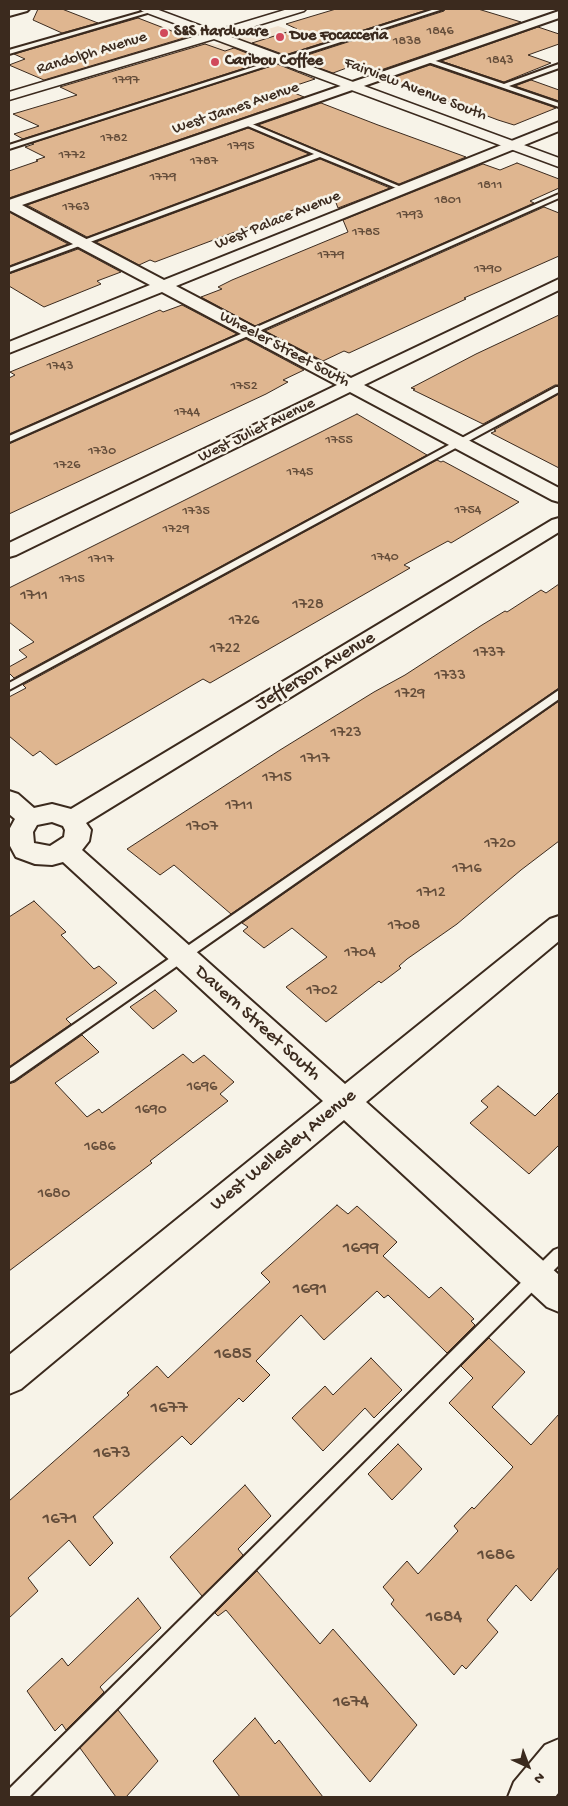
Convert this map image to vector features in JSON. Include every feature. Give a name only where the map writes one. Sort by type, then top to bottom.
[{"type":"street","points":[[9,13],[23,9]]},
{"type":"street","name":"Randolph Avenue","points":[[9,96],[300,9]]},
{"type":"street","name":"Fairview Avenue South","points":[[149,10],[559,163]]},
{"type":"street","name":"West James Avenue","points":[[9,204],[559,14]]},
{"type":"street","name":"West Palace Avenue","points":[[9,348],[559,126]]},
{"type":"street","name":"Wheeler Street South","points":[[9,204],[559,496]]},
{"type":"street","name":"West Juliet Avenue","points":[[9,551],[559,284]]},
{"type":"street","name":"Jefferson Avenue","points":[[72,820],[559,524]]},
{"type":"street","points":[[9,800],[29,818]]},
{"type":"street","points":[[52,813],[72,820],[78,834],[76,841],[66,850],[45,856],[17,855],[20,832],[29,818],[52,813]]},
{"type":"street","name":"Davern Street South","points":[[66,850],[559,1296]]},
{"type":"street","name":"West Wellesley Avenue","points":[[9,1377],[559,926]]},
{"type":"street","points":[[529,1797],[559,1759]]},
{"type":"lane","points":[[9,147],[440,9]]},
{"type":"lane","points":[[9,52],[149,10]]},
{"type":"lane","points":[[427,60],[559,105]]},
{"type":"lane","points":[[504,86],[559,66]]},
{"type":"lane","points":[[245,123],[403,189]]},
{"type":"lane","points":[[9,270],[318,155]]},
{"type":"lane","points":[[9,439],[559,196]]},
{"type":"lane","points":[[9,687],[559,389]]},
{"type":"lane","points":[[9,1076],[559,694]]},
{"type":"lane","points":[[14,1797],[559,1255]]},
{"type":"shaded area","points":[[133,16],[216,45],[278,26],[329,44],[233,76],[152,43],[114,54],[66,35]]},
{"type":"building","points":[[38,9],[62,9],[98,23],[62,33],[33,20]]},
{"type":"building","points":[[336,9],[430,9],[285,55],[252,43],[297,29],[286,24]]},
{"type":"building","points":[[445,9],[478,9],[521,22],[372,73],[352,66],[333,73],[295,59],[444,11]]},
{"type":"building","points":[[138,18],[187,37],[44,80],[9,65],[25,59],[14,54]]},
{"type":"building","points":[[538,27],[559,34],[559,44],[528,55],[551,63],[504,82],[441,61]]},
{"type":"building","points":[[205,44],[225,51],[234,48],[267,61],[23,139],[14,134],[39,126],[13,114],[77,95],[60,87]]},
{"type":"building","points":[[277,64],[315,79],[285,89],[304,97],[9,198],[9,171],[45,157],[25,147],[34,144],[32,143]]},
{"type":"building","points":[[430,65],[556,108],[514,125],[389,79]]},
{"type":"building","points":[[531,80],[559,90],[559,101],[515,86]]},
{"type":"building","points":[[321,103],[466,157],[399,184],[258,125]]},
{"type":"building","points":[[248,128],[309,154],[87,237],[27,205]]},
{"type":"building","points":[[320,159],[390,188],[338,208],[333,195],[155,262],[150,260],[139,265],[96,242]]},
{"type":"building","points":[[517,163],[559,179],[559,188],[530,201],[534,203],[255,326],[201,297],[222,289],[218,287],[232,280],[348,232],[343,220],[483,164],[500,170]]},
{"type":"building","points":[[544,207],[559,213],[559,256],[464,298],[466,299],[349,353],[344,351],[323,361],[265,331]]},
{"type":"building","points":[[9,212],[68,244],[9,266]]},
{"type":"building","points":[[78,249],[121,272],[97,281],[101,284],[44,307],[9,286],[9,274]]},
{"type":"building","points":[[182,305],[237,334],[9,434],[9,378],[15,375],[10,372],[160,310],[163,312]]},
{"type":"building","points":[[559,315],[559,385],[555,385],[483,424],[411,388],[476,354]]},
{"type":"building","points":[[246,339],[304,370],[283,380],[288,382],[266,394],[9,514],[9,444]]},
{"type":"building","points":[[559,394],[559,468],[491,433],[496,431],[494,430]]},
{"type":"building","points":[[357,414],[427,455],[14,678],[9,673],[9,667],[27,657],[19,650],[34,642],[9,622],[9,588]]},
{"type":"building","points":[[437,460],[443,461],[519,502],[451,543],[448,541],[404,565],[410,568],[210,683],[203,679],[56,765],[40,751],[33,756],[9,736],[9,697],[26,688],[23,685]]},
{"type":"building","points":[[559,584],[559,688],[231,914],[174,865],[160,875],[127,849],[280,750],[405,675],[482,625],[505,611],[507,612],[541,590],[546,593]]},
{"type":"building","points":[[559,701],[559,841],[457,924],[407,959],[399,966],[401,968],[381,983],[379,981],[326,1022],[286,987],[327,957],[292,928],[264,948],[243,931],[248,927],[242,923]]},
{"type":"building","points":[[34,901],[66,932],[61,935],[94,969],[99,966],[117,983],[66,1019],[71,1024],[9,1067],[9,917]]},
{"type":"building","points":[[155,990],[177,1011],[153,1029],[130,1007]]},
{"type":"building","points":[[82,1035],[99,1052],[55,1083],[87,1117],[99,1109],[102,1113],[183,1054],[193,1063],[204,1055],[234,1082],[220,1094],[228,1101],[150,1161],[152,1163],[9,1271],[9,1084],[15,1082]]},
{"type":"building","points":[[498,1086],[535,1116],[559,1092],[559,1145],[529,1174],[470,1123],[488,1107],[481,1101]]},
{"type":"building","points":[[337,1205],[348,1214],[357,1206],[397,1242],[383,1256],[429,1298],[441,1287],[474,1319],[471,1321],[475,1325],[447,1353],[388,1295],[384,1298],[377,1291],[324,1340],[301,1315],[256,1361],[270,1375],[243,1402],[239,1398],[191,1445],[182,1436],[93,1517],[113,1543],[90,1566],[69,1540],[28,1578],[38,1591],[9,1618],[9,1501],[129,1395],[127,1393],[157,1366],[168,1378],[270,1282],[261,1273]]},
{"type":"building","points":[[489,1338],[525,1372],[492,1407],[531,1445],[559,1414],[559,1567],[531,1601],[516,1585],[487,1620],[498,1632],[466,1669],[462,1665],[454,1675],[391,1604],[394,1600],[383,1587],[407,1561],[418,1574],[458,1531],[454,1526],[472,1507],[474,1509],[513,1467],[449,1403],[473,1378],[461,1366]]},
{"type":"building","points":[[371,1358],[402,1390],[374,1418],[365,1408],[323,1451],[292,1418],[325,1386],[333,1395]]},
{"type":"building","points":[[398,1444],[422,1469],[392,1500],[368,1474]]},
{"type":"building","points":[[245,1485],[271,1516],[238,1549],[243,1555],[202,1596],[170,1557]]},
{"type":"building","points":[[257,1571],[320,1644],[333,1629],[417,1725],[370,1782],[226,1610],[218,1616],[215,1613]]},
{"type":"building","points":[[138,1598],[161,1628],[100,1687],[104,1692],[66,1730],[62,1724],[55,1731],[27,1691],[62,1658],[68,1666]]},
{"type":"building","points":[[118,1710],[158,1761],[126,1797],[116,1797],[80,1748]]},
{"type":"building","points":[[255,1718],[275,1744],[279,1740],[323,1797],[240,1797],[213,1761]]},
{"type":"place","name":"S&S Hardware","points":[[164,33]]},
{"type":"place","name":"Due Focacceria","points":[[280,37]]},
{"type":"place","name":"Caribou Coffee","points":[[215,62]]}]
